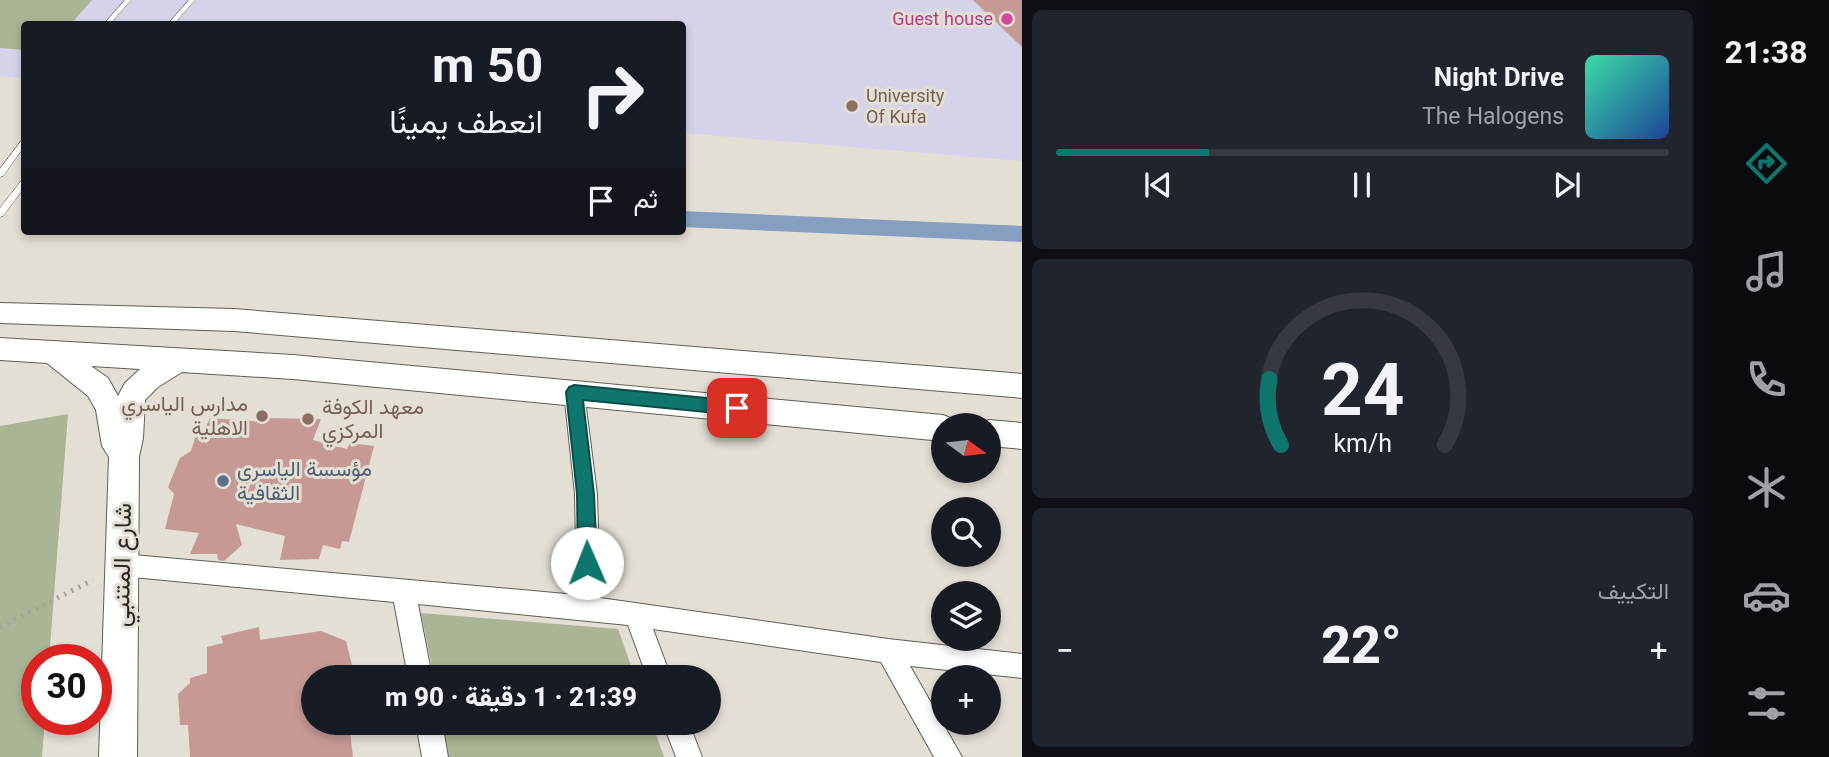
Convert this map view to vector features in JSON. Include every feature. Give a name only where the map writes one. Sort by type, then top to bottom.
[{"type":"main road","points":[[0,313],[234,320],[666,354],[1022,386]]},
{"type":"main road","points":[[0,349],[293,367],[931,427]]},
{"type":"main road","name":"شارع المتنبي","points":[[53,352],[98,387],[105,397],[110,410],[113,435],[124,457]]},
{"type":"main road","name":"شارع المتنبي","points":[[118,757],[124,457],[130,437],[129,407],[133,396],[150,376],[179,359]]},
{"type":"main road","points":[[1001,434],[1022,436]]},
{"type":"street","points":[[574,392],[586,494],[589,608]]},
{"type":"street","points":[[122,565],[589,608],[888,651],[1022,666]]},
{"type":"street","points":[[404,593],[418,665]]},
{"type":"street","points":[[636,616],[654,665]]},
{"type":"street","points":[[888,651],[948,757]]},
{"type":"street","points":[[431,735],[435,757]]},
{"type":"street","points":[[681,735],[689,757]]},
{"type":"lane","points":[[110,21],[128,0]]},
{"type":"lane","points":[[174,21],[192,0]]},
{"type":"lane","points":[[0,174],[21,147]]},
{"type":"lane","points":[[0,214],[21,187]]},
{"type":"path","points":[[0,627],[122,565]]},
{"type":"shaded area","name":"University Of Kufa","points":[[0,0],[1022,0],[1022,161],[686,133],[686,21],[21,21],[21,78],[0,76]]},
{"type":"green space","points":[[0,0],[92,0],[74,21],[21,21],[21,50],[0,48]]},
{"type":"green space","points":[[68,414],[50,644],[21,644],[21,735],[44,735],[42,757],[0,757],[0,426]]},
{"type":"green space","points":[[421,613],[618,629],[631,665],[432,665]]},
{"type":"green space","points":[[444,735],[656,735],[664,757],[449,757]]},
{"type":"building","name":"Guest house","points":[[973,0],[1022,0],[1022,47]]},
{"type":"building","points":[[210,418],[262,422],[264,418],[321,419],[313,440],[347,449],[350,443],[374,446],[349,542],[342,541],[340,549],[323,545],[319,559],[280,560],[285,536],[236,524],[242,545],[224,561],[218,560],[217,554],[190,554],[199,533],[165,529],[174,494],[168,487],[180,458],[191,451],[195,438],[200,435],[199,427],[206,427]]},
{"type":"building","points":[[259,627],[260,640],[321,631],[346,641],[352,665],[301,665],[301,735],[350,735],[353,757],[190,757],[188,725],[180,725],[178,694],[190,683],[190,678],[207,673],[207,647],[223,643],[221,636]]},
{"type":"waterway","points":[[686,219],[1022,234]]},
{"type":"place","name":"Guest house","points":[[1007,19]]},
{"type":"place","name":"University Of Kufa","points":[[852,106]]},
{"type":"place","name":"مدارس الياسري الاهلية","points":[[262,416]]},
{"type":"place","name":"معهد الكوفة المركزي","points":[[308,419]]},
{"type":"place","name":"مؤسسة الياسري الثقافية","points":[[223,481]]},
{"type":"route","points":[[587,563],[586,494],[574,392],[737,408]]}]
